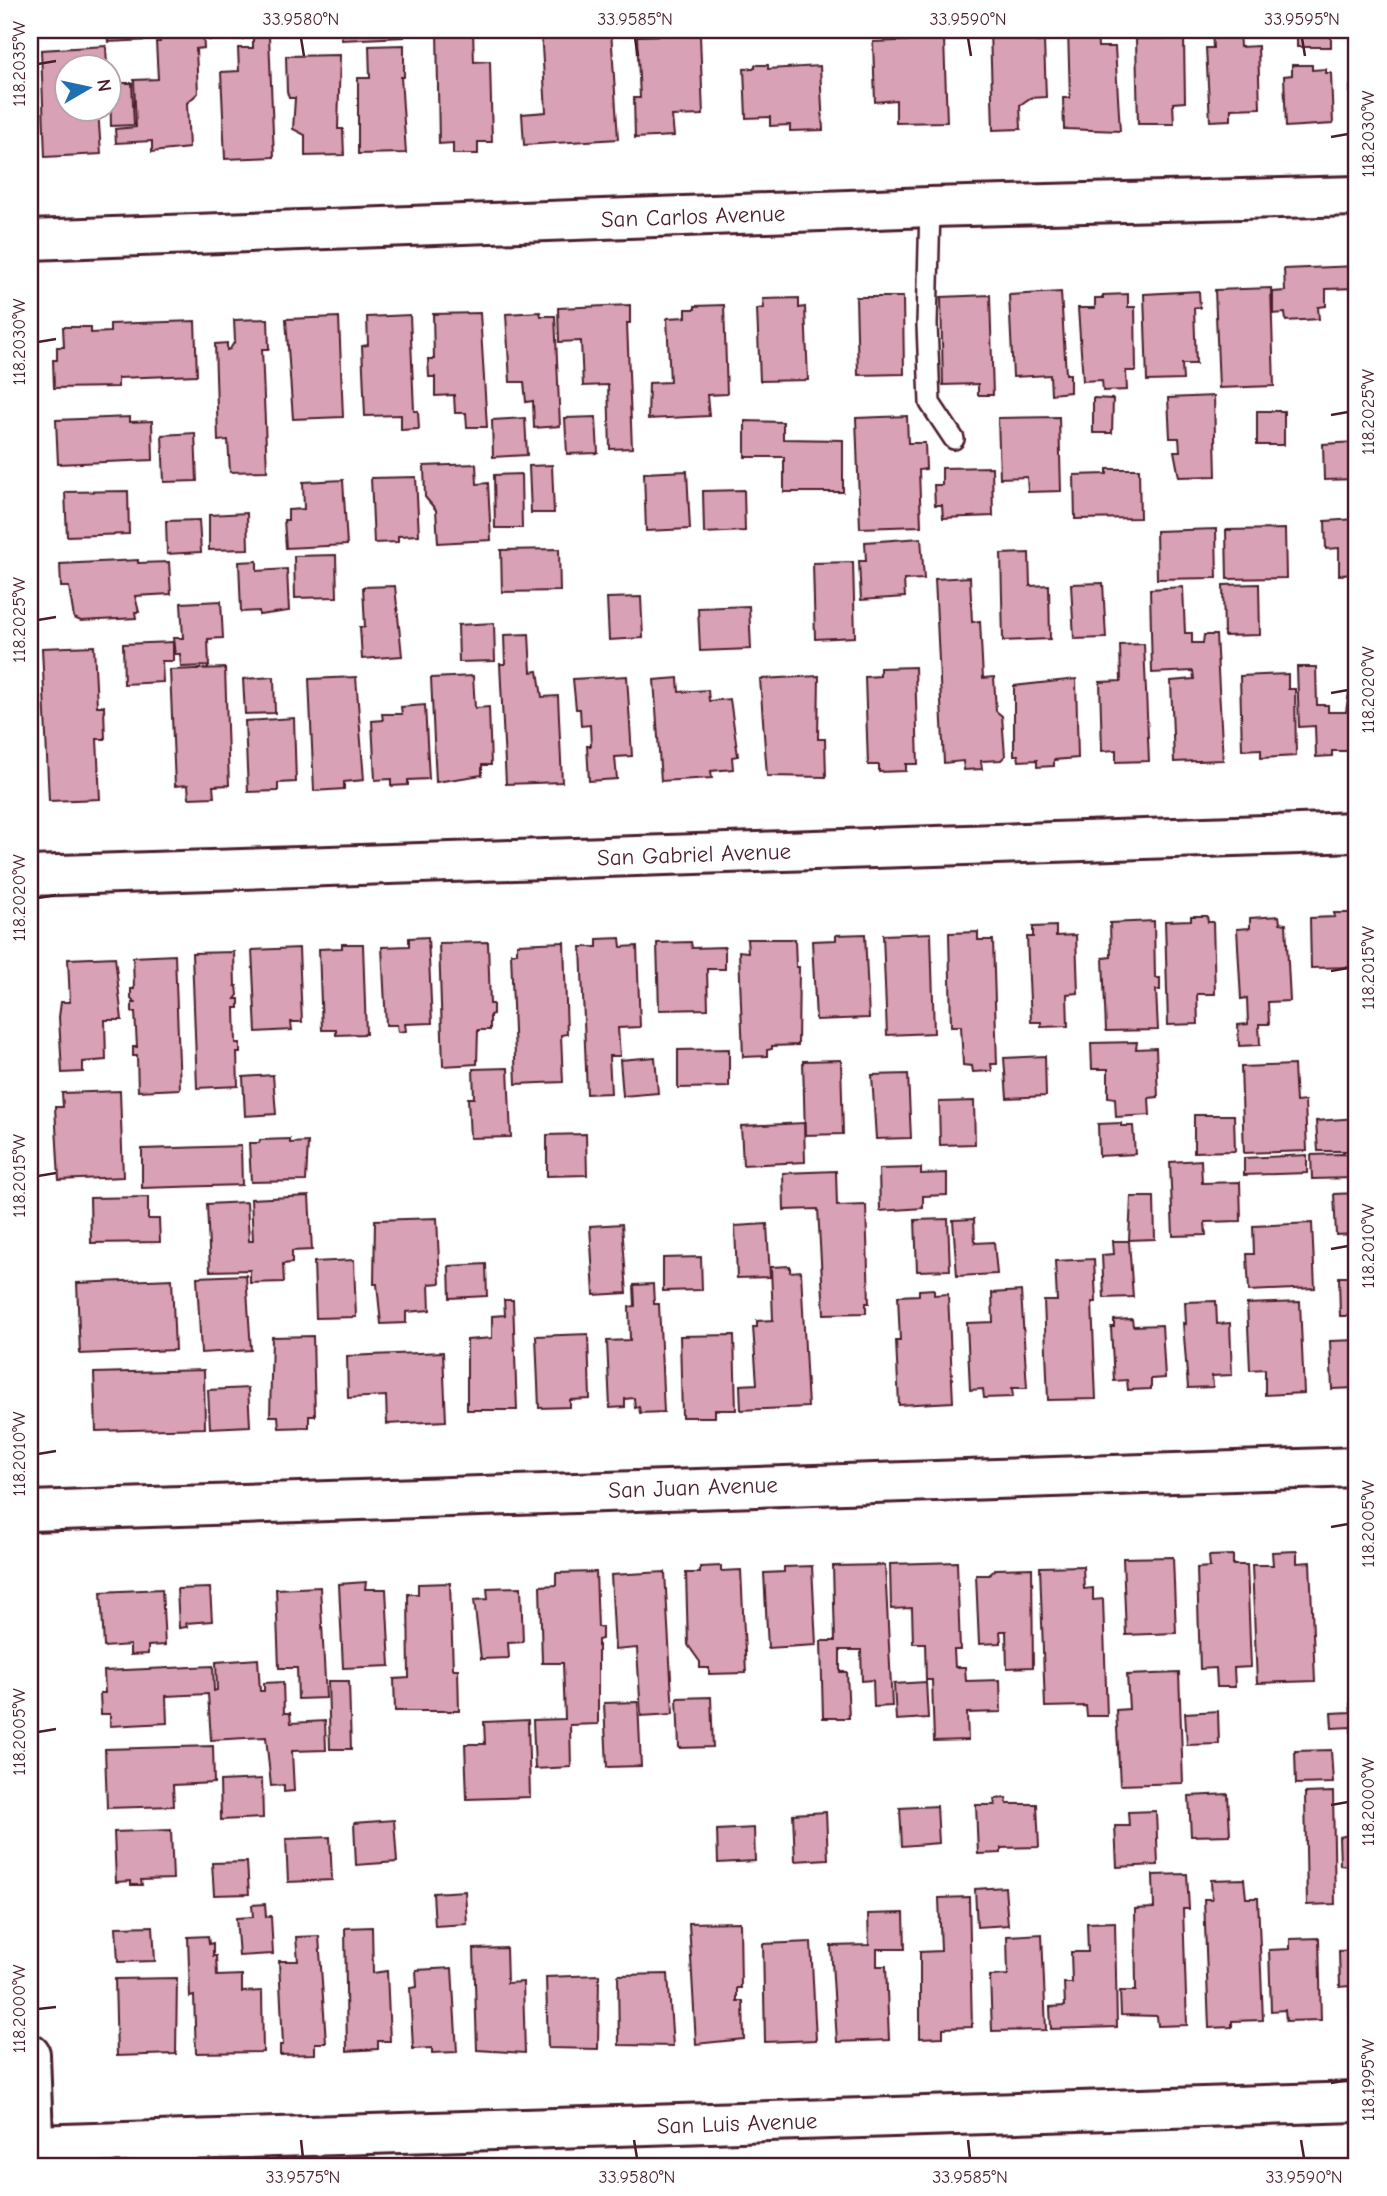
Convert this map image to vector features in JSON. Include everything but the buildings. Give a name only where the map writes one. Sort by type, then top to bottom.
[{"type":"street","name":"San Carlos Avenue","points":[[30,240],[930,207],[1357,196]]},
{"type":"street","name":"San Gabriel Avenue","points":[[30,876],[1357,832]]},
{"type":"street","name":"San Juan Avenue","points":[[30,1511],[1357,1467]]},
{"type":"street","points":[[30,2054],[34,2156]]},
{"type":"street","name":"San Luis Avenue","points":[[34,2156],[1357,2102]]},
{"type":"lane","points":[[930,207],[930,403],[954,439]]}]
